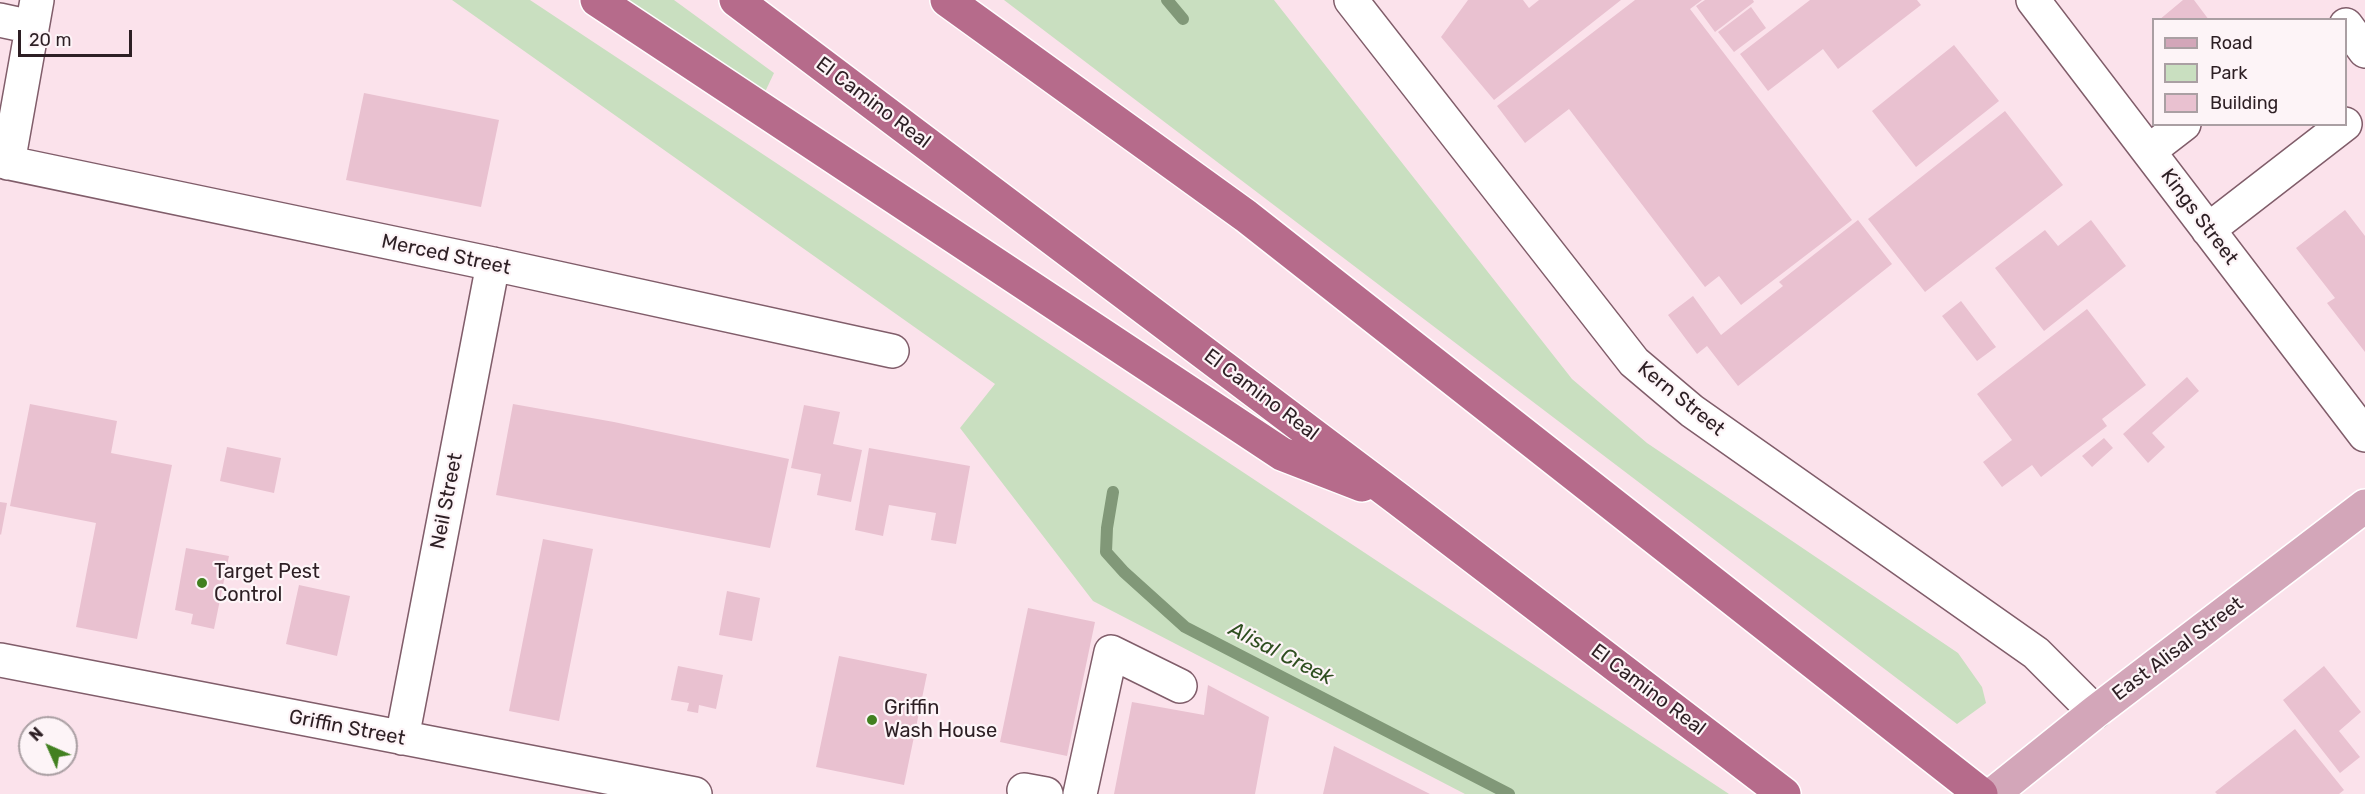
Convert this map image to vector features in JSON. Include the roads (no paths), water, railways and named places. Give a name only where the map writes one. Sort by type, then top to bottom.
[{"type":"highway","points":[[597,0],[1282,453],[1398,499]]},
{"type":"highway","name":"El Camino Real","points":[[736,0],[1398,499],[1784,794]]},
{"type":"highway","points":[[947,0],[1246,216],[1981,794]]},
{"type":"main road","name":"East Alisal Street","points":[[1993,794],[2095,712],[2365,506]]},
{"type":"street","name":"Kings Street","points":[[2033,0],[2365,435]]},
{"type":"street","name":"Kern Street","points":[[1360,3],[1634,362],[1692,411],[2036,653],[2095,712]]},
{"type":"street","points":[[2322,18],[2333,9],[2340,18]]},
{"type":"street","points":[[0,20],[35,13],[4,162]]},
{"type":"street","points":[[2347,27],[2365,51]]},
{"type":"street","points":[[2347,122],[2365,109]]},
{"type":"street","points":[[2149,151],[2181,126]]},
{"type":"street","points":[[2208,230],[2342,126]]},
{"type":"street","name":"Merced Street","points":[[4,162],[493,264],[892,351]]},
{"type":"street","name":"Neil Street","points":[[402,738],[493,264]]},
{"type":"street","points":[[1080,794],[1111,652],[1180,686]]},
{"type":"street","name":"Griffin Street","points":[[0,660],[402,738],[606,786],[695,794]]},
{"type":"waterway","name":"Alisal Creek","points":[[1167,0],[1183,19]]},
{"type":"waterway","name":"Alisal Creek","points":[[1113,492],[1106,552],[1124,572],[1185,627],[1509,794]]},
{"type":"place","name":"Target Pest Control","points":[[202,583]]},
{"type":"place","name":"Griffin Wash House","points":[[872,720]]}]
